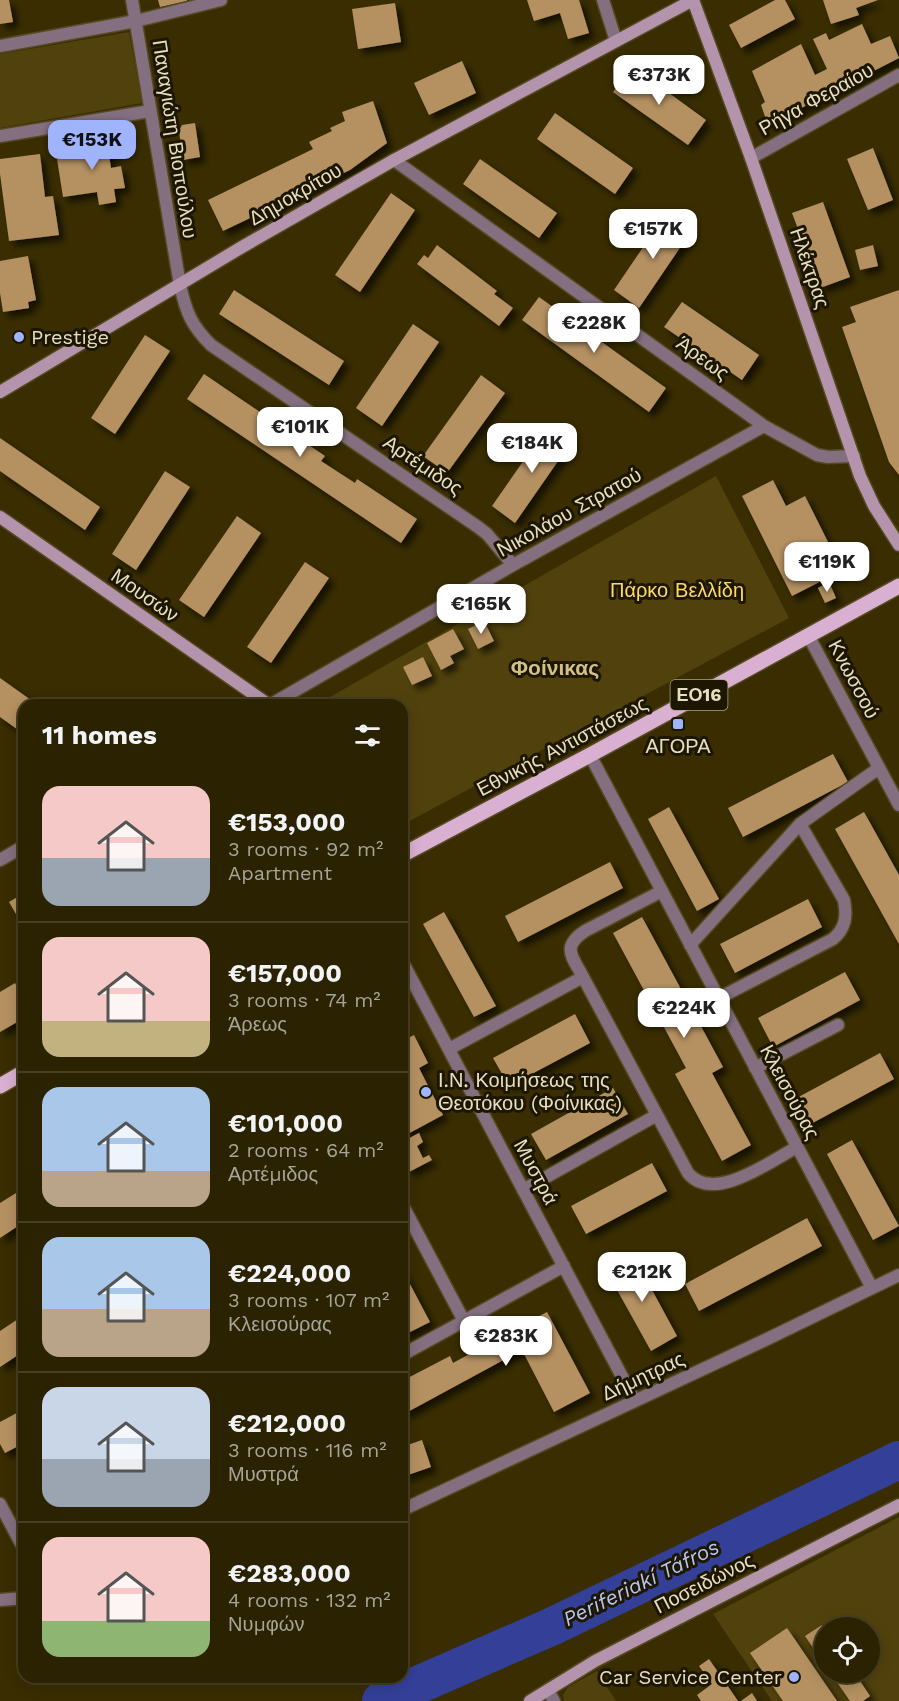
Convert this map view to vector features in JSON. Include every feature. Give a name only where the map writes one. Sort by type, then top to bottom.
[{"type":"main road","name":"Εθνικής Αντιστάσεως","points":[[408,852],[899,586]]},
{"type":"main road","points":[[0,1086],[18,1076]]},
{"type":"street","name":"Παναγιώτη Βιοπούλου","points":[[132,0],[180,285]]},
{"type":"street","points":[[0,46],[136,21],[221,0]]},
{"type":"street","points":[[603,0],[616,41]]},
{"type":"street","name":"Δημοκρίτου","points":[[0,392],[242,247],[394,160],[693,0]]},
{"type":"street","name":"Ηλέκτρας","points":[[693,0],[751,158],[866,490],[899,545]]},
{"type":"street","name":"Ρήγα Φεραίου","points":[[751,158],[899,75]]},
{"type":"street","points":[[0,136],[150,111]]},
{"type":"street","name":"Άρεως","points":[[394,160],[764,426],[817,455],[854,456]]},
{"type":"street","name":"Αρτέμιδος","points":[[180,285],[192,323],[211,345],[478,526],[513,565]]},
{"type":"street","name":"Νικολάου Στρατού","points":[[279,699],[513,565],[764,426]]},
{"type":"street","name":"Μουσών","points":[[0,517],[260,699]]},
{"type":"street","name":"Κνωσσού","points":[[808,635],[899,805]]},
{"type":"street","name":"Κλεισούρας","points":[[590,755],[872,1288]]},
{"type":"street","points":[[690,945],[801,824],[879,768]]},
{"type":"street","points":[[719,998],[833,939],[840,933],[846,912],[844,900],[801,824]]},
{"type":"street","points":[[0,860],[18,850]]},
{"type":"street","points":[[662,891],[574,938],[570,944],[570,951],[583,977],[692,1179],[706,1185],[731,1181],[797,1147]]},
{"type":"street","name":"Μυστρά","points":[[408,972],[634,1401]]},
{"type":"street","points":[[449,1049],[583,977]]},
{"type":"street","points":[[755,1068],[838,1024]]},
{"type":"street","points":[[523,1190],[657,1115]]},
{"type":"street","points":[[408,1215],[464,1321]]},
{"type":"street","points":[[408,1351],[564,1266]]},
{"type":"street","name":"Δήμητρας","points":[[408,1507],[899,1275]]},
{"type":"street","points":[[0,1504],[18,1538]]},
{"type":"street","name":"Ποσειδώνος","points":[[530,1701],[551,1696],[595,1661],[899,1505]]},
{"type":"street","points":[[0,1600],[18,1598]]},
{"type":"green space","points":[[129,32],[142,103],[0,128],[0,54]]},
{"type":"green space","name":"Πάρκο Βελλίδη","points":[[716,476],[789,618],[408,822],[408,699],[326,699]]},
{"type":"green space","points":[[899,1517],[899,1701],[772,1701],[713,1614]]},
{"type":"green space","points":[[597,1671],[616,1701],[564,1701],[563,1695],[568,1687]]},
{"type":"building","points":[[0,0],[9,0],[13,22],[0,24]]},
{"type":"building","points":[[158,0],[187,0],[187,1],[160,7]]},
{"type":"building","points":[[527,0],[579,0],[589,33],[568,39],[560,13],[534,21]]},
{"type":"building","points":[[775,0],[785,0],[795,19],[741,48],[729,25]]},
{"type":"building","points":[[823,0],[878,0],[856,8],[859,15],[831,24]]},
{"type":"building","points":[[395,3],[401,42],[358,49],[352,9]]},
{"type":"building","points":[[862,24],[871,44],[890,36],[899,58],[768,125],[761,105],[765,102],[752,71],[801,44],[815,75],[827,69],[813,39],[826,33],[829,40]]},
{"type":"building","points":[[462,61],[476,93],[429,115],[414,83]]},
{"type":"building","points":[[632,66],[706,120],[688,145],[613,92]]},
{"type":"building","points":[[373,101],[387,143],[350,170],[223,231],[208,200],[313,149],[309,142],[332,131],[330,128],[345,121],[342,112]]},
{"type":"building","points":[[555,113],[633,168],[615,194],[537,139]]},
{"type":"building","points":[[195,123],[200,157],[183,160],[179,131],[182,125]]},
{"type":"building","points":[[114,137],[117,154],[109,155],[111,168],[121,166],[125,188],[114,189],[116,202],[99,205],[97,192],[63,197],[57,159],[75,156],[73,143]]},
{"type":"building","points":[[873,148],[893,200],[868,210],[847,159]]},
{"type":"building","points":[[40,154],[45,197],[53,196],[59,235],[9,241],[0,159]]},
{"type":"building","points":[[480,159],[557,213],[539,238],[463,184]]},
{"type":"building","points":[[391,193],[415,210],[360,292],[335,275]]},
{"type":"building","points":[[823,202],[850,277],[820,288],[792,213]]},
{"type":"building","points":[[667,212],[692,230],[639,308],[614,290]]},
{"type":"building","points":[[437,245],[497,291],[494,294],[513,308],[499,326],[417,264],[424,255],[428,258]]},
{"type":"building","points":[[873,245],[878,266],[860,270],[855,250]]},
{"type":"building","points":[[28,256],[36,300],[28,302],[29,308],[3,312],[0,293],[0,261]]},
{"type":"building","points":[[234,290],[344,361],[329,385],[219,314]]},
{"type":"building","points":[[899,290],[899,475],[889,462],[842,327],[856,322],[850,307]]},
{"type":"building","points":[[539,297],[666,388],[649,412],[522,320]]},
{"type":"building","points":[[682,302],[759,355],[742,380],[664,327]]},
{"type":"building","points":[[413,324],[439,342],[382,426],[356,408]]},
{"type":"building","points":[[145,335],[170,351],[115,434],[91,418]]},
{"type":"building","points":[[204,374],[325,456],[321,461],[355,483],[357,479],[417,519],[401,543],[187,399]]},
{"type":"building","points":[[481,375],[505,393],[447,473],[423,456]]},
{"type":"building","points":[[549,424],[572,441],[515,523],[492,506]]},
{"type":"building","points":[[0,438],[100,507],[85,530],[0,471]]},
{"type":"building","points":[[165,471],[190,487],[136,570],[112,554]]},
{"type":"building","points":[[773,480],[786,506],[805,496],[829,544],[822,548],[835,574],[792,596],[742,496]]},
{"type":"building","points":[[237,516],[261,533],[204,617],[179,600]]},
{"type":"building","points":[[305,562],[329,578],[271,663],[247,647]]},
{"type":"building","points":[[829,582],[836,598],[825,603],[818,588]]},
{"type":"building","points":[[484,621],[494,641],[478,649],[468,629]]},
{"type":"building","points":[[453,629],[464,649],[450,656],[454,663],[441,670],[427,643]]},
{"type":"building","points":[[423,657],[432,676],[412,685],[403,667]]},
{"type":"building","points":[[0,678],[30,699],[18,699],[18,730],[0,717]]},
{"type":"building","points":[[833,754],[848,782],[743,837],[728,808]]},
{"type":"building","points":[[669,807],[719,899],[697,911],[648,819]]},
{"type":"building","points":[[864,812],[899,875],[899,944],[835,829]]},
{"type":"building","points":[[610,862],[623,888],[518,942],[505,916]]},
{"type":"building","points":[[18,897],[18,918],[9,902]]},
{"type":"building","points":[[808,899],[822,927],[735,973],[720,944]]},
{"type":"building","points":[[444,912],[496,1006],[474,1017],[423,924]]},
{"type":"building","points":[[642,917],[723,1067],[712,1073],[751,1145],[722,1161],[675,1074],[686,1068],[613,933]]},
{"type":"building","points":[[845,972],[860,1000],[773,1047],[758,1018]]},
{"type":"building","points":[[15,983],[18,988],[18,1022],[0,1032],[0,992]]},
{"type":"building","points":[[575,1014],[590,1043],[509,1086],[493,1058]]},
{"type":"building","points":[[414,1035],[428,1063],[419,1068],[443,1115],[408,1134],[408,1038]]},
{"type":"building","points":[[880,1053],[894,1079],[807,1126],[793,1100]]},
{"type":"building","points":[[613,1088],[628,1114],[546,1160],[531,1134]]},
{"type":"building","points":[[419,1133],[423,1142],[417,1146],[423,1158],[429,1155],[432,1160],[409,1172],[408,1170],[408,1139]]},
{"type":"building","points":[[852,1140],[899,1226],[873,1240],[827,1154]]},
{"type":"building","points":[[652,1163],[667,1191],[586,1234],[571,1206]]},
{"type":"building","points":[[18,1192],[18,1226],[0,1238],[0,1203]]},
{"type":"building","points":[[807,1218],[822,1246],[699,1311],[685,1284]]},
{"type":"building","points":[[633,1255],[677,1336],[651,1351],[606,1270]]},
{"type":"building","points":[[408,1280],[430,1322],[408,1333]]},
{"type":"building","points":[[547,1312],[590,1393],[554,1412],[522,1350],[408,1412],[408,1378],[450,1356],[453,1363]]},
{"type":"building","points":[[18,1319],[18,1355],[0,1367],[0,1331]]},
{"type":"building","points":[[18,1412],[18,1446],[5,1453],[0,1444],[0,1422]]},
{"type":"building","points":[[422,1440],[431,1467],[408,1475],[408,1445]]},
{"type":"building","name":"Car Service Center","points":[[787,1628],[814,1667],[814,1683],[825,1683],[837,1701],[783,1701],[750,1653]]},
{"type":"building","points":[[814,1630],[814,1649],[805,1636]]},
{"type":"building","points":[[709,1659],[738,1701],[701,1701],[697,1695],[712,1684],[699,1666]]},
{"type":"building","points":[[838,1683],[861,1683],[870,1696],[863,1701],[850,1701]]},
{"type":"building","points":[[752,1693],[757,1701],[741,1701]]},
{"type":"waterway","name":"Periferiakí Táfros","points":[[381,1701],[553,1626],[899,1460]]},
{"type":"place","name":"Prestige","points":[[19,337]]},
{"type":"place","name":"ΑΓΟΡΑ","points":[[678,724]]},
{"type":"place","name":"Ι.Ν. Κοιμήσεως της Θεοτόκου (Φοίνικας)","points":[[426,1092]]},
{"type":"place","name":"Car Service Center","points":[[794,1677]]},
{"type":"district","name":"Φοίνικας","points":[[555,668]]}]
